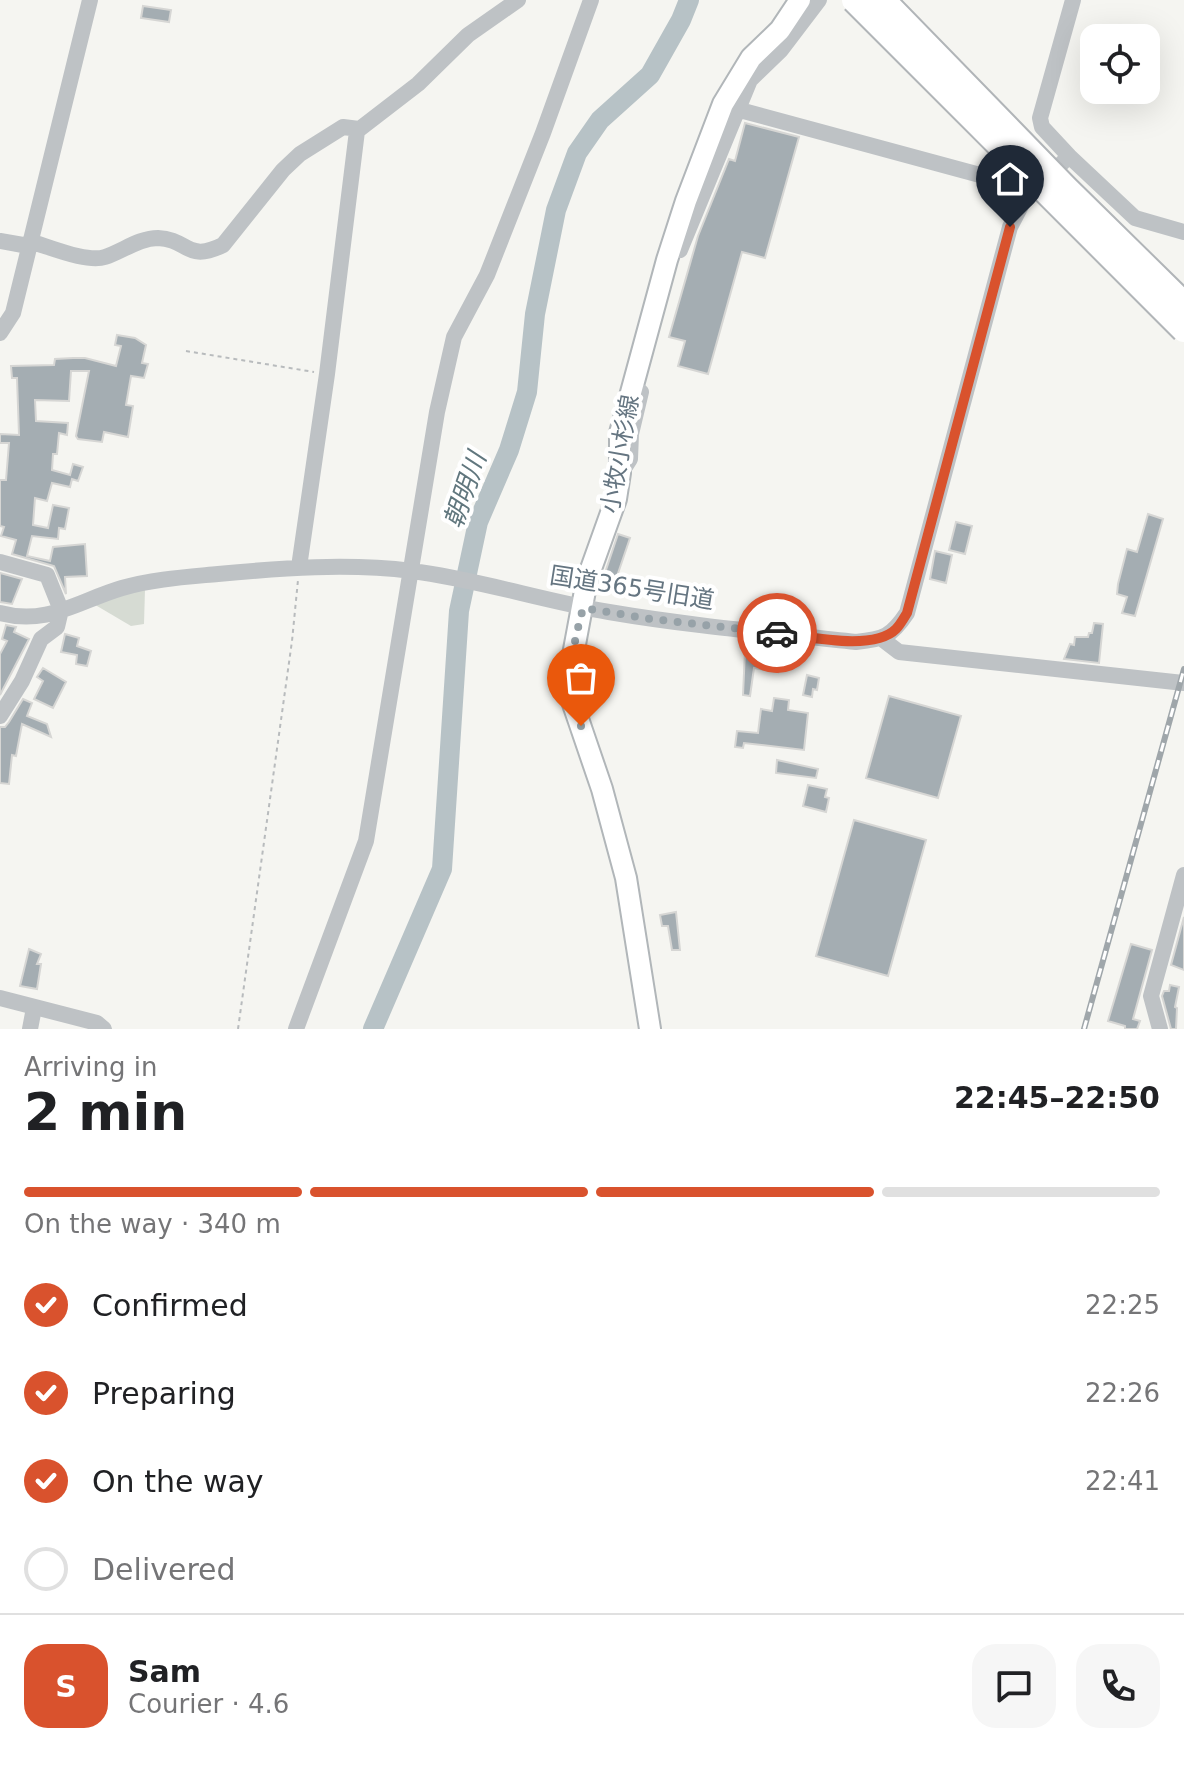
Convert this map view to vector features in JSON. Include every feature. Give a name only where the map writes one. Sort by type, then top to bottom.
[{"type":"highway","points":[[854,0],[1184,330]]},
{"type":"highway","points":[[883,0],[1184,304]]},
{"type":"main road","name":"小牧小杉線","points":[[650,1029],[626,878],[570,687],[579,607],[616,499],[620,473],[620,433],[686,201],[723,104],[751,58],[780,30],[800,0]]},
{"type":"street","points":[[0,333],[13,313],[90,0]]},
{"type":"street","points":[[0,241],[23,245],[32,242],[89,259],[102,259],[155,238],[164,238],[199,253],[210,252],[223,245],[283,170],[300,154],[343,127],[359,129],[418,84],[468,35],[518,0]]},
{"type":"street","points":[[296,1029],[366,841],[417,572],[437,412],[454,337],[487,275],[591,0]]},
{"type":"street","points":[[620,473],[630,459],[634,420],[681,247],[736,109],[750,80],[781,50],[819,0]]},
{"type":"street","points":[[1073,0],[1040,118],[1042,127],[1135,218],[1184,232]]},
{"type":"street","points":[[736,109],[991,178],[1022,204]]},
{"type":"street","points":[[299,567],[359,129]]},
{"type":"street","points":[[1069,156],[1022,204],[1010,227],[907,613],[896,629],[882,639],[899,652],[1184,683]]},
{"type":"street","points":[[0,562],[47,575],[61,610],[57,627],[41,639],[22,681],[0,716]]},
{"type":"street","name":"国道365号旧道","points":[[0,613],[31,619],[124,588],[182,577],[344,566],[417,572],[579,607],[651,619],[856,642],[882,639]]},
{"type":"street","points":[[1160,1029],[1151,996],[1184,875]]},
{"type":"street","points":[[0,998],[97,1023],[104,1029]]},
{"type":"street","points":[[30,1029],[34,1008]]},
{"type":"path","points":[[186,351],[327,374]]},
{"type":"path","points":[[238,1029],[292,641],[299,567]]},
{"type":"shaded area","points":[[145,589],[144,624],[131,626],[92,603]]},
{"type":"building","points":[[143,6],[171,10],[169,22],[141,18]]},
{"type":"building","points":[[745,123],[799,137],[765,258],[742,252],[708,374],[678,366],[685,341],[669,337],[698,236],[729,159],[735,161]]},
{"type":"building","points":[[117,335],[135,338],[146,345],[142,363],[148,364],[144,378],[131,376],[126,405],[133,406],[128,437],[104,432],[102,442],[78,439],[76,436],[89,371],[71,371],[69,401],[35,400],[36,421],[68,423],[67,435],[59,433],[52,470],[70,475],[73,464],[83,467],[78,481],[72,479],[70,487],[52,483],[47,501],[35,498],[33,525],[48,528],[53,505],[69,508],[65,529],[59,528],[58,539],[32,536],[27,556],[50,561],[53,547],[85,544],[87,576],[65,577],[66,594],[54,566],[12,554],[16,540],[1,536],[4,527],[0,526],[0,480],[6,480],[9,443],[0,443],[0,434],[19,435],[17,378],[12,378],[11,366],[54,365],[55,359],[85,358],[116,366],[121,346],[115,345]]},
{"type":"building","points":[[1148,514],[1163,519],[1135,616],[1122,613],[1127,597],[1117,594],[1118,584],[1127,549],[1137,552]]},
{"type":"building","points":[[956,522],[972,526],[965,554],[949,550]]},
{"type":"building","points":[[618,534],[630,538],[612,591],[603,588]]},
{"type":"building","points":[[935,551],[952,555],[946,583],[930,579]]},
{"type":"building","points":[[0,573],[22,579],[12,604],[0,602]]},
{"type":"building","points":[[1094,623],[1103,624],[1099,663],[1064,659],[1070,644],[1074,645],[1075,637],[1088,637]]},
{"type":"building","points":[[6,625],[16,627],[14,632],[29,639],[0,695],[0,654],[7,641],[2,639]]},
{"type":"building","points":[[65,634],[79,638],[77,646],[91,651],[87,666],[76,664],[77,655],[61,652]]},
{"type":"building","points":[[766,644],[781,645],[778,672],[754,668],[750,696],[743,695],[745,651],[765,653]]},
{"type":"building","points":[[43,668],[66,682],[53,708],[34,699],[43,681],[37,677]]},
{"type":"building","points":[[807,675],[819,678],[812,697],[803,695]]},
{"type":"building","points":[[889,696],[961,716],[938,798],[866,778]]},
{"type":"building","points":[[774,698],[789,700],[788,710],[808,713],[804,750],[744,743],[743,748],[735,747],[737,731],[758,733],[761,709],[772,711]]},
{"type":"building","points":[[23,699],[32,703],[27,716],[47,724],[51,737],[22,724],[16,756],[12,755],[9,784],[0,783],[0,727],[5,727]]},
{"type":"building","points":[[777,760],[818,769],[816,778],[776,773]]},
{"type":"building","points":[[808,785],[827,789],[826,812],[803,806]]},
{"type":"building","points":[[854,820],[926,840],[888,976],[816,956]]},
{"type":"building","points":[[676,912],[680,950],[672,950],[668,926],[662,926],[660,915]]},
{"type":"building","points":[[1184,917],[1184,970],[1171,965]]},
{"type":"building","points":[[1131,944],[1152,950],[1133,1019],[1140,1021],[1137,1029],[1125,1029],[1125,1026],[1108,1021]]},
{"type":"building","points":[[29,949],[41,954],[37,964],[41,964],[37,989],[20,986]]},
{"type":"building","points":[[1170,985],[1179,987],[1175,1007],[1176,1029],[1171,1029],[1162,996],[1164,991],[1169,991]]},
{"type":"waterway","name":"朝明川","points":[[373,1029],[442,869],[459,611],[478,522],[509,450],[527,392],[535,314],[556,210],[577,153],[600,120],[650,75],[689,0]]},
{"type":"railway","points":[[1084,1029],[1184,669]]},
{"type":"way so far","points":[[581,726],[573,704],[570,671],[583,608],[777,633]]},
{"type":"route","points":[[777,633],[856,642],[882,639],[896,629],[907,613],[1010,227]]}]
